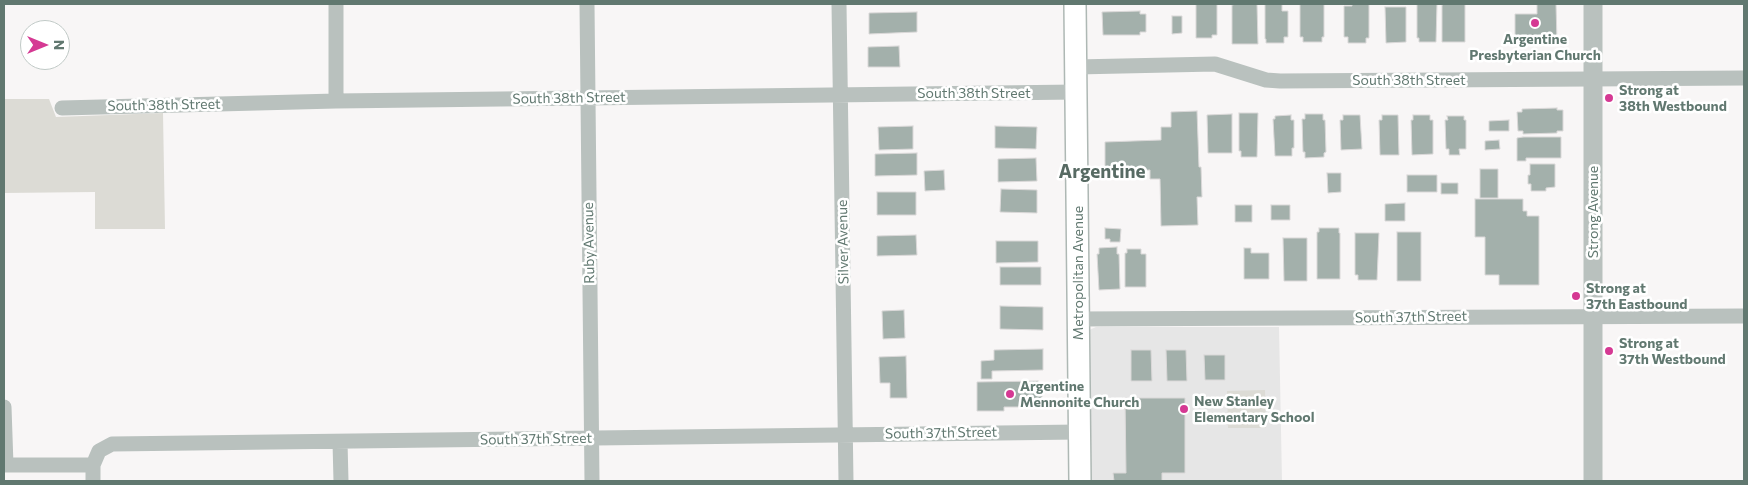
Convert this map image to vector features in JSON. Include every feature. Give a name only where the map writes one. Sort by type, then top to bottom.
[{"type":"main road","name":"Metropolitan Avenue","points":[[1075,4],[1080,481]]},
{"type":"street","points":[[336,4],[336,102]]},
{"type":"street","name":"Ruby Avenue","points":[[587,4],[592,481]]},
{"type":"street","name":"Silver Avenue","points":[[839,4],[846,481]]},
{"type":"street","name":"Strong Avenue","points":[[1593,4],[1593,481]]},
{"type":"street","name":"South 38th Street","points":[[1076,66],[1215,64],[1266,80],[1280,81],[1744,78]]},
{"type":"street","name":"South 38th Street","points":[[62,108],[587,98],[1077,92]]},
{"type":"street","name":"South 37th Street","points":[[1078,320],[1744,316]]},
{"type":"street","points":[[4,407],[5,465],[93,465],[93,481]]},
{"type":"street","name":"South 37th Street","points":[[93,465],[99,450],[112,444],[1079,432]]},
{"type":"street","points":[[340,442],[341,481]]},
{"type":"shaded area","points":[[4,99],[49,99],[56,117],[163,113],[165,229],[95,229],[95,192],[4,193]]},
{"type":"shaded area","name":"New Stanley Elementary School","points":[[1096,327],[1279,327],[1282,481],[1089,481],[1087,331]]},
{"type":"shaded area","points":[[1265,390],[1266,428],[1228,428],[1227,391]]},
{"type":"building","points":[[1196,4],[1217,4],[1217,35],[1212,35],[1212,38],[1196,38]]},
{"type":"building","points":[[1257,4],[1258,44],[1232,44],[1232,5]]},
{"type":"building","points":[[1265,4],[1282,4],[1282,11],[1288,11],[1288,37],[1284,37],[1284,43],[1266,43]]},
{"type":"building","points":[[1300,4],[1324,4],[1324,37],[1322,37],[1322,42],[1303,42],[1303,37],[1300,37]]},
{"type":"building","points":[[1352,4],[1369,4],[1369,38],[1366,38],[1366,43],[1348,43],[1348,37],[1344,37],[1344,6],[1352,6]]},
{"type":"building","points":[[1417,4],[1437,4],[1436,42],[1419,42],[1419,38],[1417,38]]},
{"type":"building","points":[[1465,4],[1465,42],[1442,42],[1442,5]]},
{"type":"building","name":"Argentine Presbyterian Church","points":[[1537,4],[1556,4],[1557,42],[1515,42],[1515,14],[1537,14]]},
{"type":"building","points":[[1385,7],[1406,7],[1406,42],[1386,43]]},
{"type":"building","points":[[1140,11],[1140,14],[1146,14],[1146,32],[1140,32],[1140,35],[1103,35],[1102,12]]},
{"type":"building","points":[[917,12],[917,32],[869,34],[869,13]]},
{"type":"building","points":[[1172,16],[1182,16],[1182,33],[1172,34]]},
{"type":"building","points":[[899,46],[900,67],[868,67],[868,47]]},
{"type":"building","points":[[1557,108],[1557,110],[1563,110],[1563,131],[1557,131],[1557,133],[1523,134],[1523,131],[1518,131],[1517,112],[1522,112],[1522,109]]},
{"type":"building","points":[[1197,111],[1202,197],[1197,197],[1198,225],[1161,226],[1160,179],[1150,179],[1150,170],[1105,171],[1105,142],[1161,140],[1161,127],[1171,127],[1171,112]]},
{"type":"building","points":[[1239,113],[1258,113],[1257,157],[1241,157],[1241,151],[1239,151]]},
{"type":"building","points":[[1232,114],[1232,153],[1208,153],[1207,115]]},
{"type":"building","points":[[1305,114],[1323,114],[1323,120],[1325,120],[1326,152],[1324,157],[1305,158],[1305,152],[1303,152],[1302,119],[1305,119]]},
{"type":"building","points":[[1291,115],[1291,120],[1294,120],[1294,148],[1292,148],[1292,156],[1275,156],[1273,119],[1275,119],[1275,116]]},
{"type":"building","points":[[1343,115],[1360,115],[1362,149],[1341,150],[1340,120],[1343,120]]},
{"type":"building","points":[[1382,115],[1398,115],[1399,155],[1380,155],[1379,120],[1382,120]]},
{"type":"building","points":[[1413,115],[1430,115],[1430,120],[1433,120],[1433,154],[1412,155],[1411,120],[1413,120]]},
{"type":"building","points":[[1447,116],[1464,116],[1464,120],[1466,120],[1466,149],[1459,149],[1460,155],[1449,155],[1449,149],[1446,149],[1445,120],[1448,120]]},
{"type":"building","points":[[1509,120],[1509,131],[1489,131],[1489,121]]},
{"type":"building","points":[[913,126],[913,149],[879,150],[878,127]]},
{"type":"building","points":[[995,126],[1037,127],[1036,149],[995,148]]},
{"type":"building","points":[[1561,137],[1561,158],[1526,158],[1526,161],[1517,161],[1517,138]]},
{"type":"building","points":[[1499,140],[1500,149],[1485,150],[1485,141]]},
{"type":"building","points":[[917,153],[917,175],[875,176],[875,154]]},
{"type":"building","points":[[1036,158],[1037,181],[998,182],[998,159]]},
{"type":"building","points":[[1530,164],[1555,164],[1555,187],[1546,188],[1546,191],[1531,191],[1531,184],[1528,184]]},
{"type":"building","points":[[1480,169],[1498,169],[1498,198],[1480,198]]},
{"type":"building","points":[[944,170],[945,190],[925,191],[924,171]]},
{"type":"building","points":[[1327,173],[1341,173],[1341,192],[1328,193]]},
{"type":"building","points":[[1407,175],[1437,175],[1437,192],[1407,192]]},
{"type":"building","points":[[1441,183],[1458,183],[1458,194],[1441,194]]},
{"type":"building","points":[[1001,189],[1037,190],[1037,213],[1000,212]]},
{"type":"building","points":[[877,192],[916,192],[916,215],[877,215]]},
{"type":"building","points":[[1475,199],[1523,199],[1523,211],[1527,211],[1527,216],[1539,216],[1539,285],[1499,285],[1499,275],[1485,275],[1485,237],[1475,237]]},
{"type":"building","points":[[1405,203],[1405,221],[1385,221],[1385,204]]},
{"type":"building","points":[[1235,205],[1252,205],[1252,222],[1235,222]]},
{"type":"building","points":[[1271,205],[1290,205],[1290,220],[1271,220]]},
{"type":"building","points":[[1105,228],[1121,229],[1120,242],[1110,242],[1110,239],[1105,239]]},
{"type":"building","points":[[1319,228],[1339,228],[1340,279],[1317,279],[1317,232],[1319,232]]},
{"type":"building","points":[[1397,232],[1421,232],[1421,281],[1397,281]]},
{"type":"building","points":[[1355,233],[1379,233],[1377,280],[1358,280],[1358,275],[1355,275]]},
{"type":"building","points":[[916,235],[917,255],[877,256],[877,236]]},
{"type":"building","points":[[1283,238],[1307,238],[1307,281],[1284,281]]},
{"type":"building","points":[[996,241],[1038,241],[1038,262],[996,263]]},
{"type":"building","points":[[1117,247],[1120,289],[1099,290],[1097,254],[1099,254],[1099,248]]},
{"type":"building","points":[[1244,248],[1251,248],[1251,253],[1269,253],[1269,279],[1244,279]]},
{"type":"building","points":[[1127,249],[1141,249],[1141,254],[1146,254],[1146,287],[1125,287],[1125,253],[1127,253]]},
{"type":"building","points":[[1000,267],[1041,267],[1041,285],[1000,285]]},
{"type":"building","points":[[1000,306],[1043,307],[1043,330],[1000,329]]},
{"type":"building","points":[[904,310],[905,338],[883,339],[882,311]]},
{"type":"building","points":[[1043,349],[1043,370],[992,371],[992,379],[981,379],[981,361],[994,360],[994,350]]},
{"type":"building","points":[[1131,350],[1151,350],[1152,381],[1131,381]]},
{"type":"building","points":[[1166,350],[1186,350],[1187,381],[1167,381]]},
{"type":"building","points":[[1204,355],[1225,355],[1225,380],[1205,380]]},
{"type":"building","points":[[906,356],[907,398],[890,398],[890,383],[880,383],[879,357]]},
{"type":"building","name":"Argentine Mennonite Church","points":[[1038,381],[1038,388],[1042,390],[1042,397],[1038,399],[1038,407],[1004,407],[1004,411],[977,411],[977,382]]},
{"type":"building","points":[[1125,398],[1185,398],[1185,473],[1162,473],[1162,481],[1114,481],[1113,473],[1126,473]]},
{"type":"place","name":"Argentine Presbyterian Church","points":[[1535,23]]},
{"type":"place","name":"Strong at 38th Westbound","points":[[1609,98]]},
{"type":"place","name":"Strong at 37th Eastbound","points":[[1576,296]]},
{"type":"place","name":"Strong at 37th Westbound","points":[[1609,351]]},
{"type":"place","name":"Argentine Mennonite Church","points":[[1010,394]]},
{"type":"place","name":"New Stanley Elementary School","points":[[1184,409]]},
{"type":"district","name":"Argentine","points":[[1102,172]]}]
